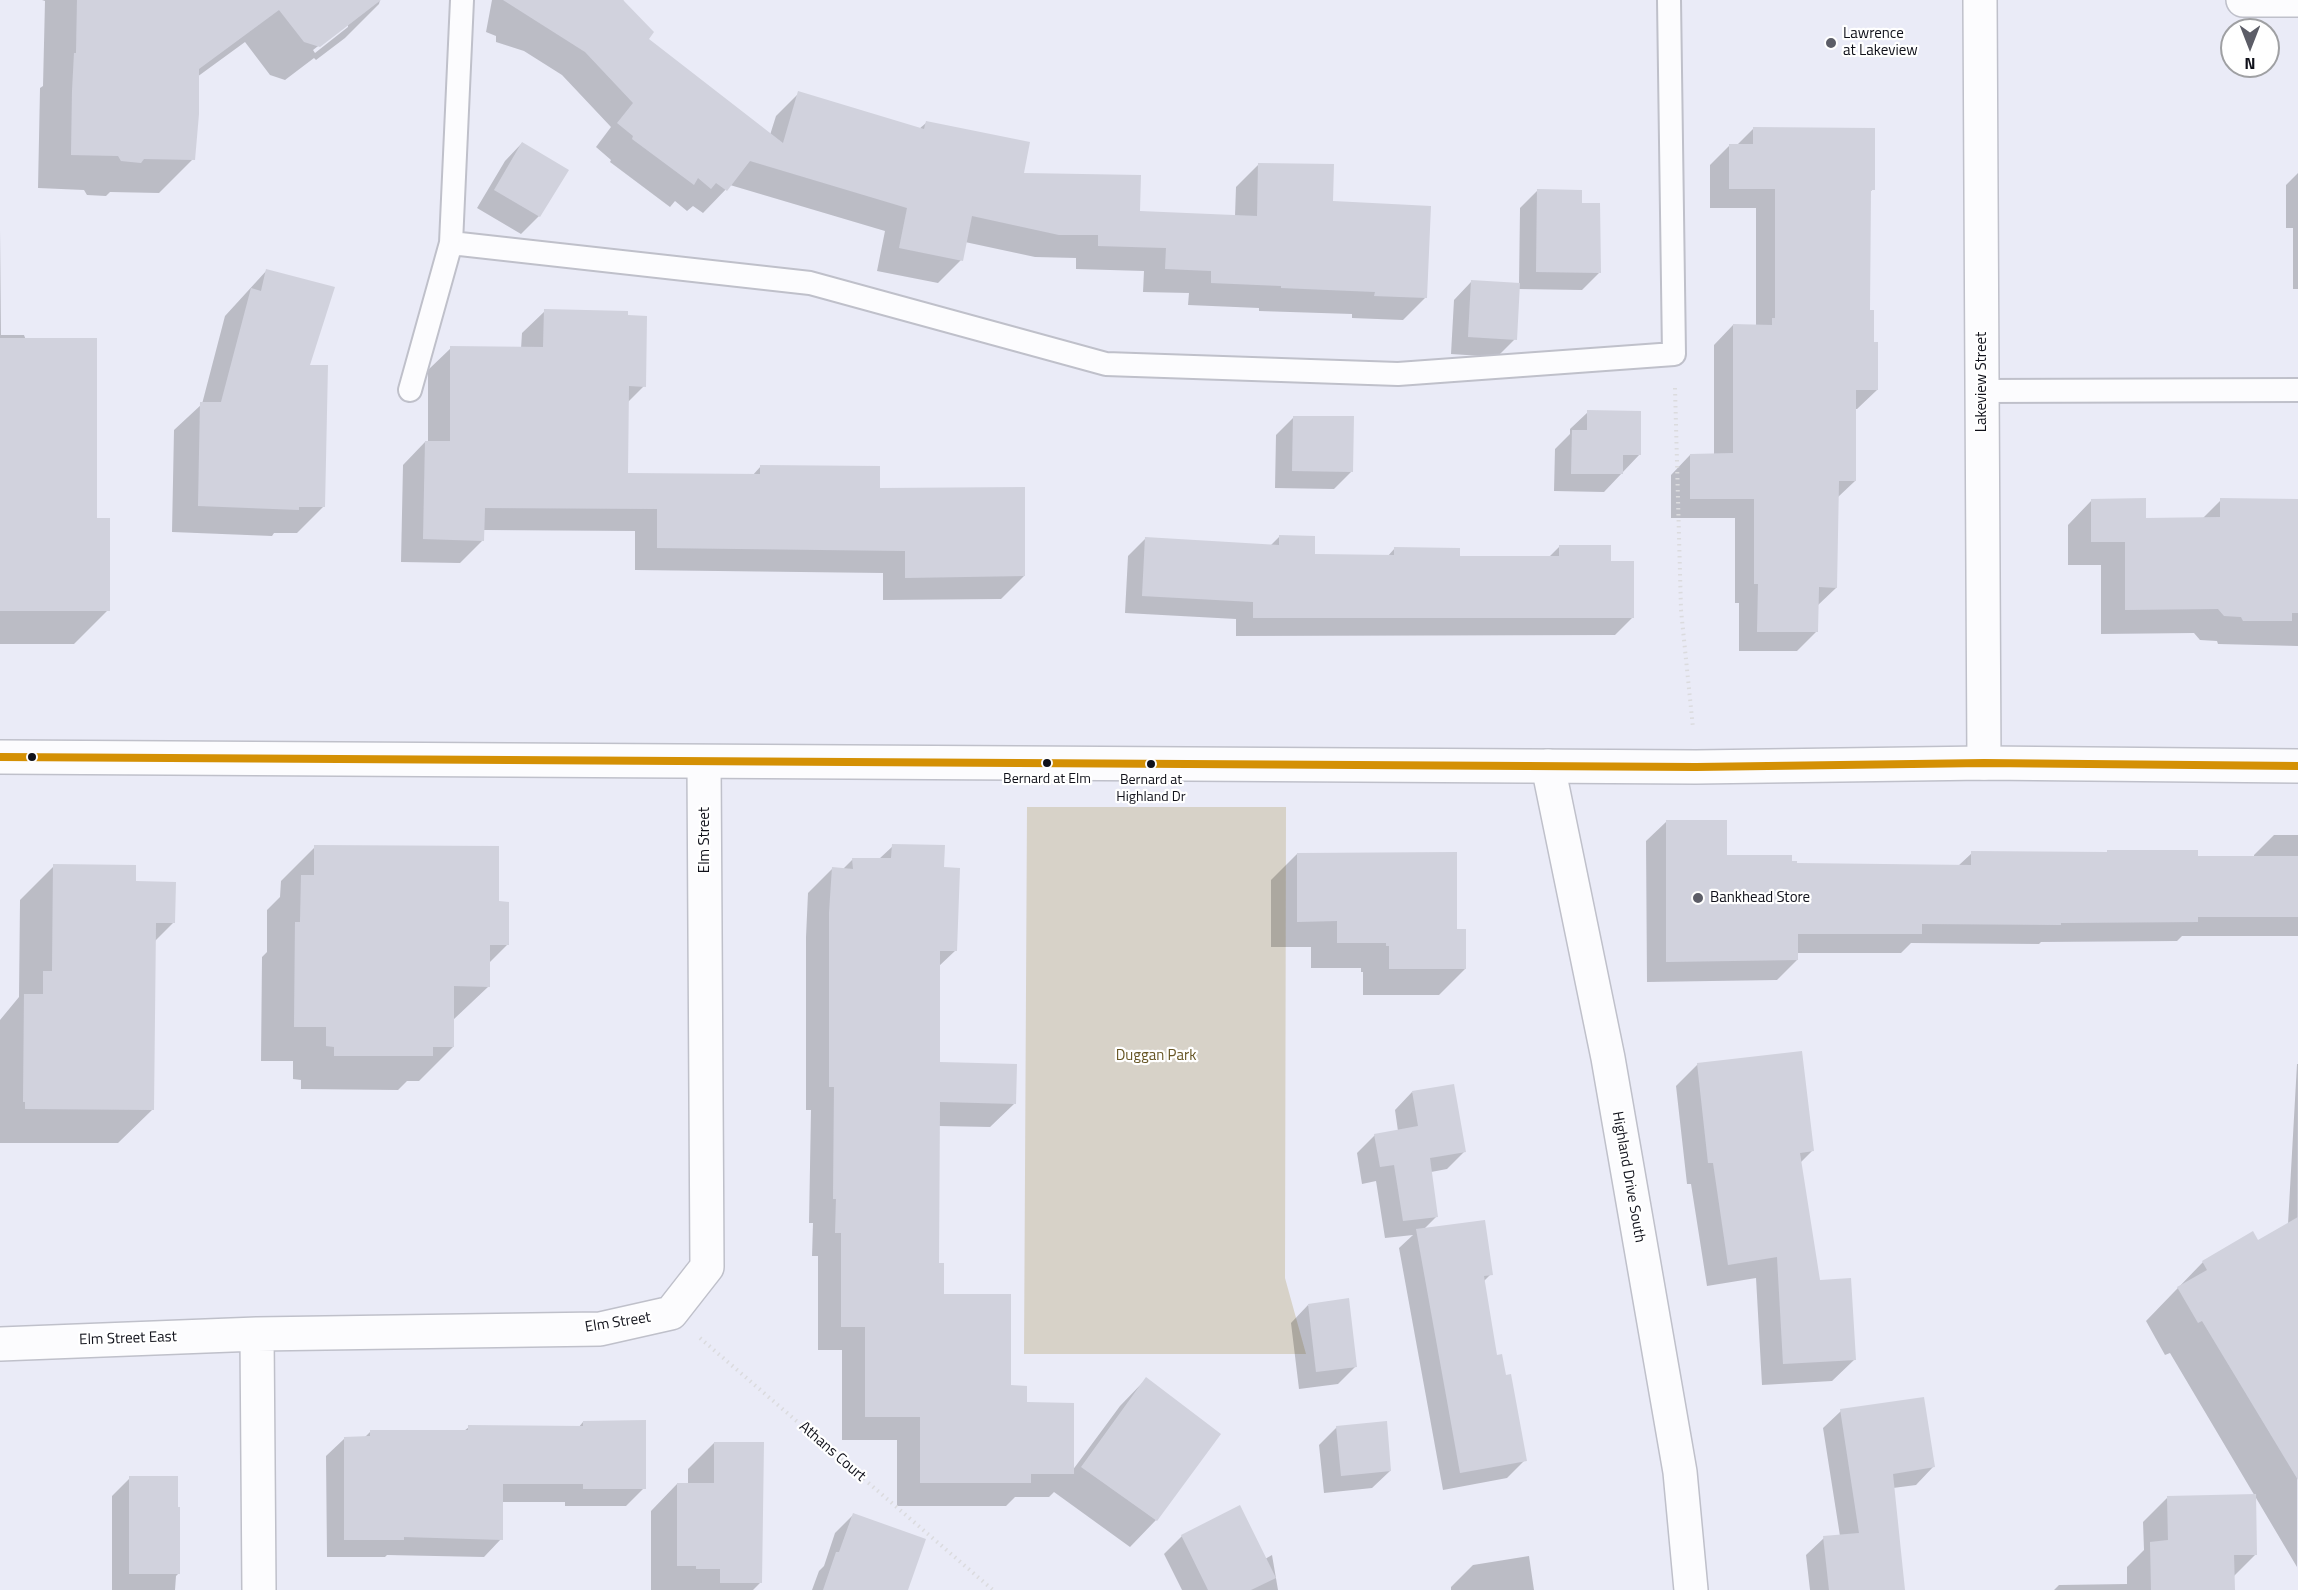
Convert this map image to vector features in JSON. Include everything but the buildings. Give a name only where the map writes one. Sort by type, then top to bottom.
[{"type":"street","name":"Lakeview Street","points":[[1980,0],[1983,763]]},
{"type":"street","points":[[2243,0],[2298,0]]},
{"type":"street","points":[[0,757],[1696,767],[1983,763],[2298,766]]},
{"type":"street","name":"Elm Street","points":[[257,1334],[600,1329],[671,1313],[707,1267],[704,762]]},
{"type":"street","name":"Highland Drive South","points":[[1548,766],[1608,1058],[1674,1436],[1680,1472],[1691,1590]]},
{"type":"street","points":[[257,1334],[259,1590]]},
{"type":"street","name":"Elm Street East","points":[[0,1344],[257,1334]]},
{"type":"lane","points":[[410,390],[451,243],[462,0]]},
{"type":"lane","points":[[451,243],[810,283],[1106,364],[1398,374],[1674,354],[1669,0]]},
{"type":"lane","points":[[1982,391],[2298,390]]},
{"type":"path","points":[[1674,354],[1681,610],[1696,767]]},
{"type":"path","name":"Athans Court","points":[[671,1313],[993,1590]]},
{"type":"green space","name":"Duggan Park","points":[[1027,807],[1286,807],[1285,1278],[1306,1354],[1024,1354]]},
{"type":"transit line","points":[[0,757],[1696,767],[1984,763],[2298,766]]},
{"type":"place","name":"Lawrence at Lakeview","points":[[1831,43]]},
{"type":"place","name":"Bernard at Elm","points":[[1047,763]]},
{"type":"place","name":"Bernard at Highland Dr","points":[[1151,764]]},
{"type":"place","name":"Bankhead Store","points":[[1698,898]]}]
